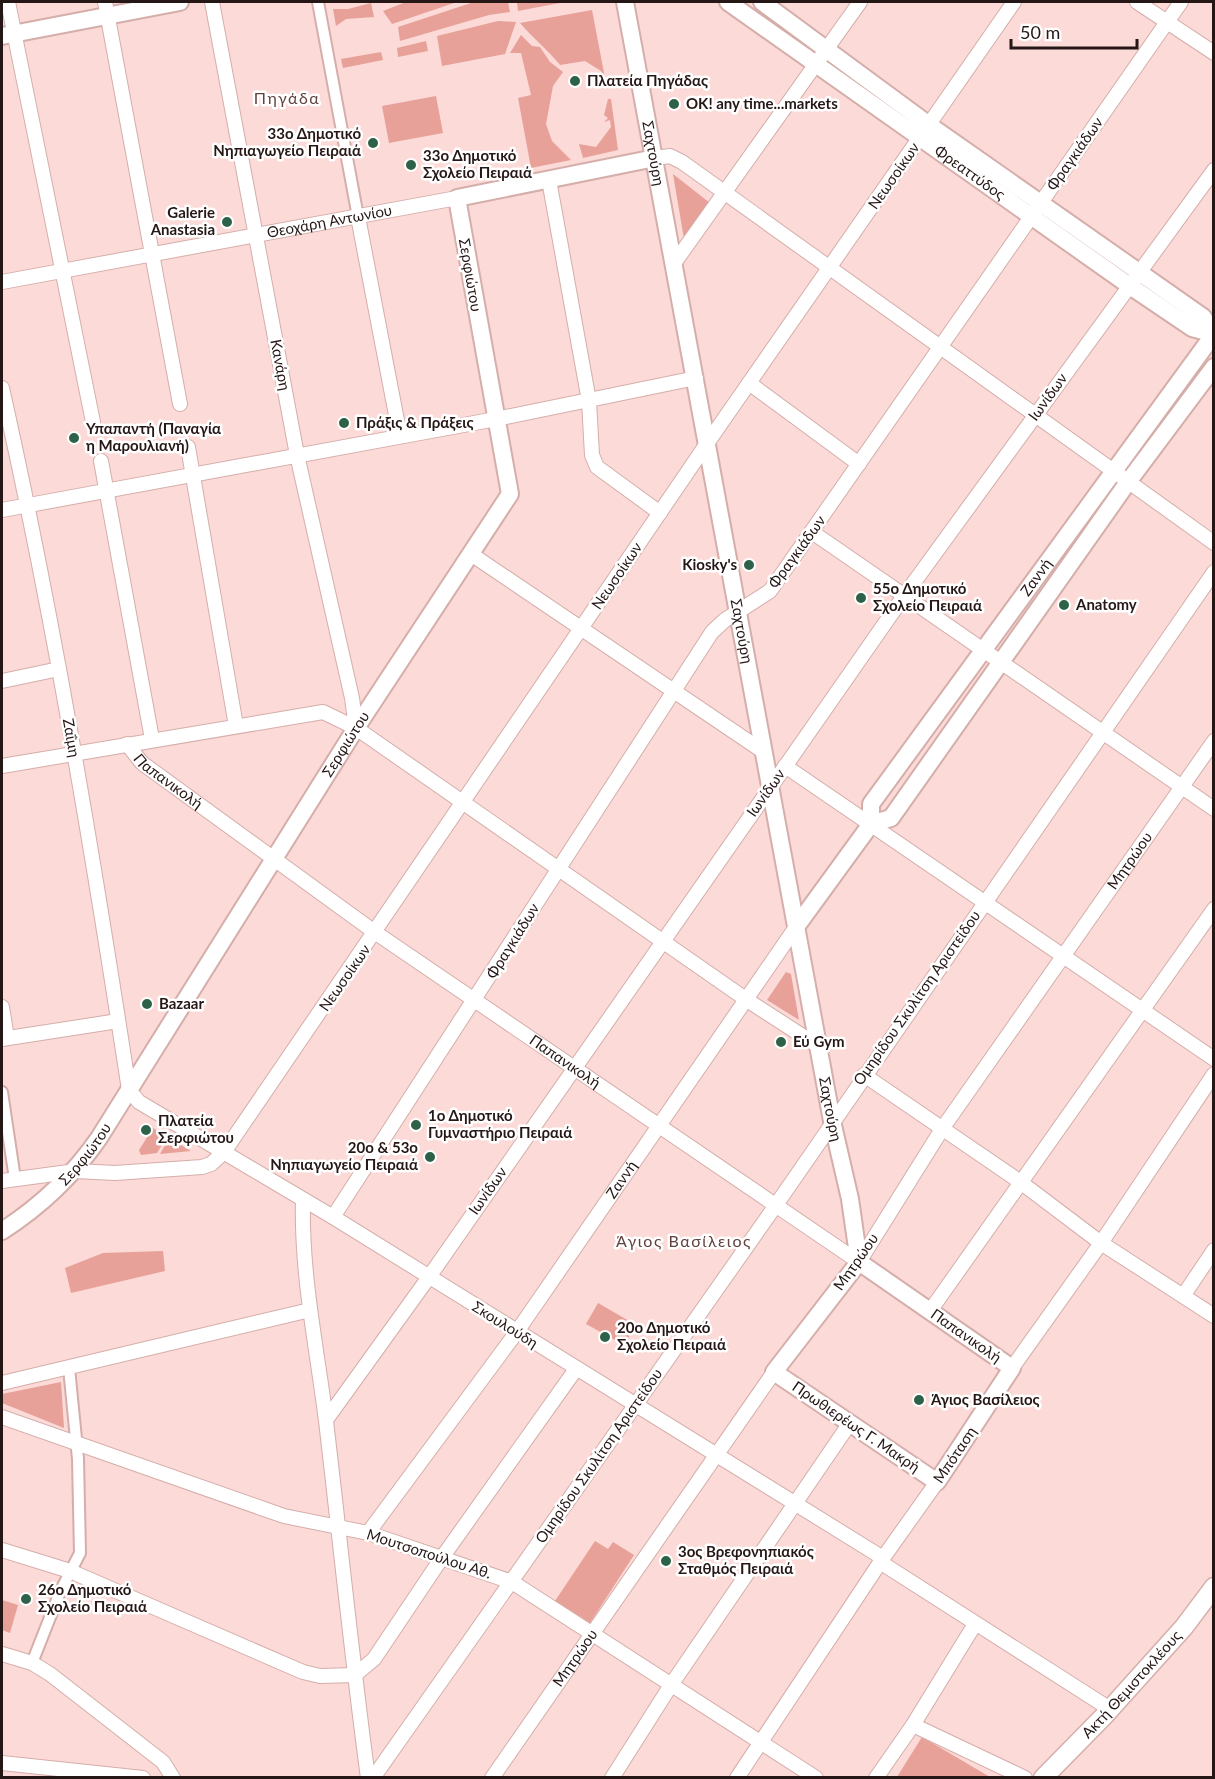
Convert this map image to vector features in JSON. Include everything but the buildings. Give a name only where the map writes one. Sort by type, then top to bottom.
[{"type":"main road","name":"Ακτή Θεμιστοκλέους","points":[[1043,1778],[1110,1709],[1184,1627],[1214,1587]]},
{"type":"street","points":[[8,2],[8,35],[62,270],[93,422]]},
{"type":"street","points":[[8,35],[106,9],[180,2]]},
{"type":"street","name":"Κανάρη","points":[[212,2],[297,455],[352,698],[356,728]]},
{"type":"street","points":[[318,2],[400,436]]},
{"type":"street","name":"Σαχτούρη","points":[[625,2],[675,262],[832,1121],[850,1199],[859,1262]]},
{"type":"street","name":"Φρεαττύδος","points":[[731,2],[816,64],[1041,203],[1135,279]]},
{"type":"street","name":"Φρεαττύδος","points":[[762,2],[827,49],[1031,218],[1203,317],[1214,334]]},
{"type":"street","points":[[675,262],[860,2]]},
{"type":"street","name":"Νεωσοίκων","points":[[224,1152],[376,933],[461,802],[708,442],[1014,2]]},
{"type":"street","points":[[1137,2],[1214,53]]},
{"type":"street","name":"Φραγκιάδων","points":[[333,1217],[476,1000],[711,632],[738,611],[770,591],[1181,2]]},
{"type":"street","points":[[106,9],[180,404]]},
{"type":"street","points":[[655,158],[675,158],[1034,417],[1214,543]]},
{"type":"street","name":"Θεοχάρη Αντωνίου","points":[[2,282],[358,217],[655,158]]},
{"type":"street","name":"Ιωνίδων","points":[[326,1420],[429,1277],[904,596],[1214,170]]},
{"type":"street","points":[[549,180],[589,401],[592,455],[597,467],[660,513]]},
{"type":"street","name":"Σερφιώτου","points":[[2,1231],[51,1196],[76,1171],[356,728],[510,494],[457,198]]},
{"type":"street","name":"Ζαννή","points":[[368,1533],[516,1333],[661,1126],[796,927],[871,824],[871,804],[1214,334]]},
{"type":"street","name":"Ζαννή","points":[[871,824],[891,818],[1002,664],[1128,482],[1214,367]]},
{"type":"street","points":[[2,510],[496,419],[696,378]]},
{"type":"street","points":[[749,383],[859,464]]},
{"type":"street","name":"Ζαΐμη","points":[[2,388],[5,417],[28,505],[59,669],[129,1090]]},
{"type":"street","points":[[188,447],[236,726]]},
{"type":"street","points":[[101,461],[152,739]]},
{"type":"street","points":[[812,532],[1214,809]]},
{"type":"street","points":[[471,554],[764,752]]},
{"type":"street","name":"Ομηρίδου Σκυλίτση Αριστείδου","points":[[373,1778],[776,1205],[984,900],[1214,572]]},
{"type":"street","points":[[2,681],[59,669]]},
{"type":"street","points":[[2,766],[323,712],[356,728],[747,1000],[818,1046]]},
{"type":"street","name":"Μητρώου","points":[[492,1778],[590,1633],[661,1536],[774,1372],[859,1262],[942,1129],[1214,741]]},
{"type":"street","name":"Παπανικολή","points":[[127,744],[142,763],[275,857],[376,933],[1012,1368]]},
{"type":"street","points":[[785,766],[1214,1059]]},
{"type":"street","points":[[930,1311],[1019,1181],[1214,909]]},
{"type":"street","points":[[2,1007],[4,1038],[118,1021]]},
{"type":"street","name":"Μπόταση","points":[[737,1778],[881,1560],[937,1482],[1012,1368],[1101,1243],[1214,1074]]},
{"type":"street","points":[[864,1075],[1019,1181],[1101,1243],[1214,1316]]},
{"type":"street","name":"Σκουλούδη","points":[[129,1090],[139,1102],[333,1217],[634,1406],[794,1502],[975,1624],[1110,1709]]},
{"type":"street","points":[[2,1092],[8,1180],[76,1171],[115,1173],[202,1167],[211,1164],[224,1152]]},
{"type":"street","points":[[303,1200],[302,1231],[310,1310],[326,1420],[368,1778]]},
{"type":"street","points":[[1183,1296],[1214,1250]]},
{"type":"street","points":[[2,1383],[310,1310]]},
{"type":"street","points":[[32,1663],[70,1571],[80,1553],[78,1459],[69,1368]]},
{"type":"street","points":[[2,1550],[70,1571],[303,1672],[320,1676],[355,1675],[374,1659],[441,1559],[576,1369]]},
{"type":"street","name":"Πρωθιερέως Γ. Μακρή","points":[[774,1372],[937,1482]]},
{"type":"street","name":"Μουτσοπούλου Αθ.","points":[[2,1417],[284,1516],[368,1533],[512,1582],[816,1778]]},
{"type":"street","points":[[612,1778],[671,1685],[850,1423]]},
{"type":"street","points":[[876,1778],[913,1725],[975,1624]]},
{"type":"street","points":[[2,1654],[32,1663],[163,1762],[173,1778]]},
{"type":"street","points":[[913,1725],[1025,1778]]},
{"type":"street","points":[[2,1763],[49,1772],[143,1778]]},
{"type":"shaded area","points":[[406,2],[457,2],[392,24],[383,11]]},
{"type":"shaded area","points":[[474,2],[508,2],[510,12],[489,15],[400,41],[398,27]]},
{"type":"shaded area","points":[[517,2],[559,2],[560,3],[518,11]]},
{"type":"shaded area","points":[[371,3],[374,17],[346,19],[336,26],[333,9],[348,9]]},
{"type":"shaded area","points":[[592,10],[605,78],[601,71],[585,61],[560,65],[520,23]]},
{"type":"shaded area","points":[[498,21],[516,22],[505,54],[442,66],[437,36]]},
{"type":"shaded area","points":[[521,35],[532,46],[540,47],[550,62],[563,72],[553,86],[546,124],[552,141],[571,160],[531,168],[518,98],[531,95],[521,53],[510,53]]},
{"type":"shaded area","points":[[426,41],[428,51],[398,57],[397,48]]},
{"type":"shaded area","points":[[381,52],[383,60],[343,68],[341,59]]},
{"type":"shaded area","points":[[436,96],[443,133],[389,143],[382,106]]},
{"type":"shaded area","points":[[608,99],[611,99],[618,150],[583,158],[579,144],[596,147],[611,127],[610,120],[604,122],[608,118],[604,115]]},
{"type":"shaded area","points":[[673,174],[710,203],[684,239]]},
{"type":"shaded area","points":[[786,972],[791,974],[799,1020],[767,1000]]},
{"type":"shaded area","points":[[153,1128],[167,1137],[157,1153],[141,1155],[139,1150]]},
{"type":"shaded area","points":[[169,1138],[191,1151],[160,1154]]},
{"type":"shaded area","points":[[163,1251],[165,1271],[71,1293],[65,1268],[103,1253]]},
{"type":"shaded area","points":[[598,1303],[636,1325],[624,1345],[586,1324]]},
{"type":"shaded area","points":[[61,1382],[64,1428],[2,1403],[2,1394]]},
{"type":"shaded area","points":[[595,1541],[608,1549],[613,1542],[634,1555],[590,1623],[555,1601]]},
{"type":"shaded area","points":[[2,1600],[18,1605],[10,1633],[2,1630]]},
{"type":"shaded area","points":[[922,1737],[990,1777],[897,1777]]},
{"type":"place","name":"Πλατεία Πηγάδας","points":[[575,81]]},
{"type":"place","name":"OK! any time...markets","points":[[674,104]]},
{"type":"place","name":"33ο Δημοτικό Νηπιαγωγείο Πειραιά","points":[[373,143]]},
{"type":"place","name":"33ο Δημοτικό Σχολείο Πειραιά","points":[[411,165]]},
{"type":"place","name":"Galerie Anastasia","points":[[227,222]]},
{"type":"place","name":"Πράξις & Πράξεις","points":[[344,423]]},
{"type":"place","name":"Υπαπαντή (Παναγία η Μαρουλιανή)","points":[[74,438]]},
{"type":"place","name":"Kiosky's","points":[[749,565]]},
{"type":"place","name":"55ο Δημοτικό Σχολείο Πειραιά","points":[[861,598]]},
{"type":"place","name":"Anatomy","points":[[1064,605]]},
{"type":"place","name":"Bazaar","points":[[147,1004]]},
{"type":"place","name":"Εύ Gym","points":[[781,1042]]},
{"type":"place","name":"1ο Δημοτικό Γυμναστήριο Πειραιά","points":[[416,1125]]},
{"type":"place","name":"Πλατεία Σερφιώτου","points":[[146,1130]]},
{"type":"place","name":"20ο & 53ο Νηπιαγωγείο Πειραιά","points":[[430,1157]]},
{"type":"place","name":"20ο Δημοτικό Σχολείο Πειραιά","points":[[605,1337]]},
{"type":"place","name":"Άγιος Βασίλειος","points":[[919,1400]]},
{"type":"place","name":"3ος Βρεφονηπιακός Σταθμός Πειραιά","points":[[666,1561]]},
{"type":"place","name":"26ο Δημοτικό Σχολείο Πειραιά","points":[[26,1599]]},
{"type":"district","name":"Πηγάδα","points":[[287,98]]},
{"type":"district","name":"Άγιος Βασίλειος","points":[[684,1241]]}]
